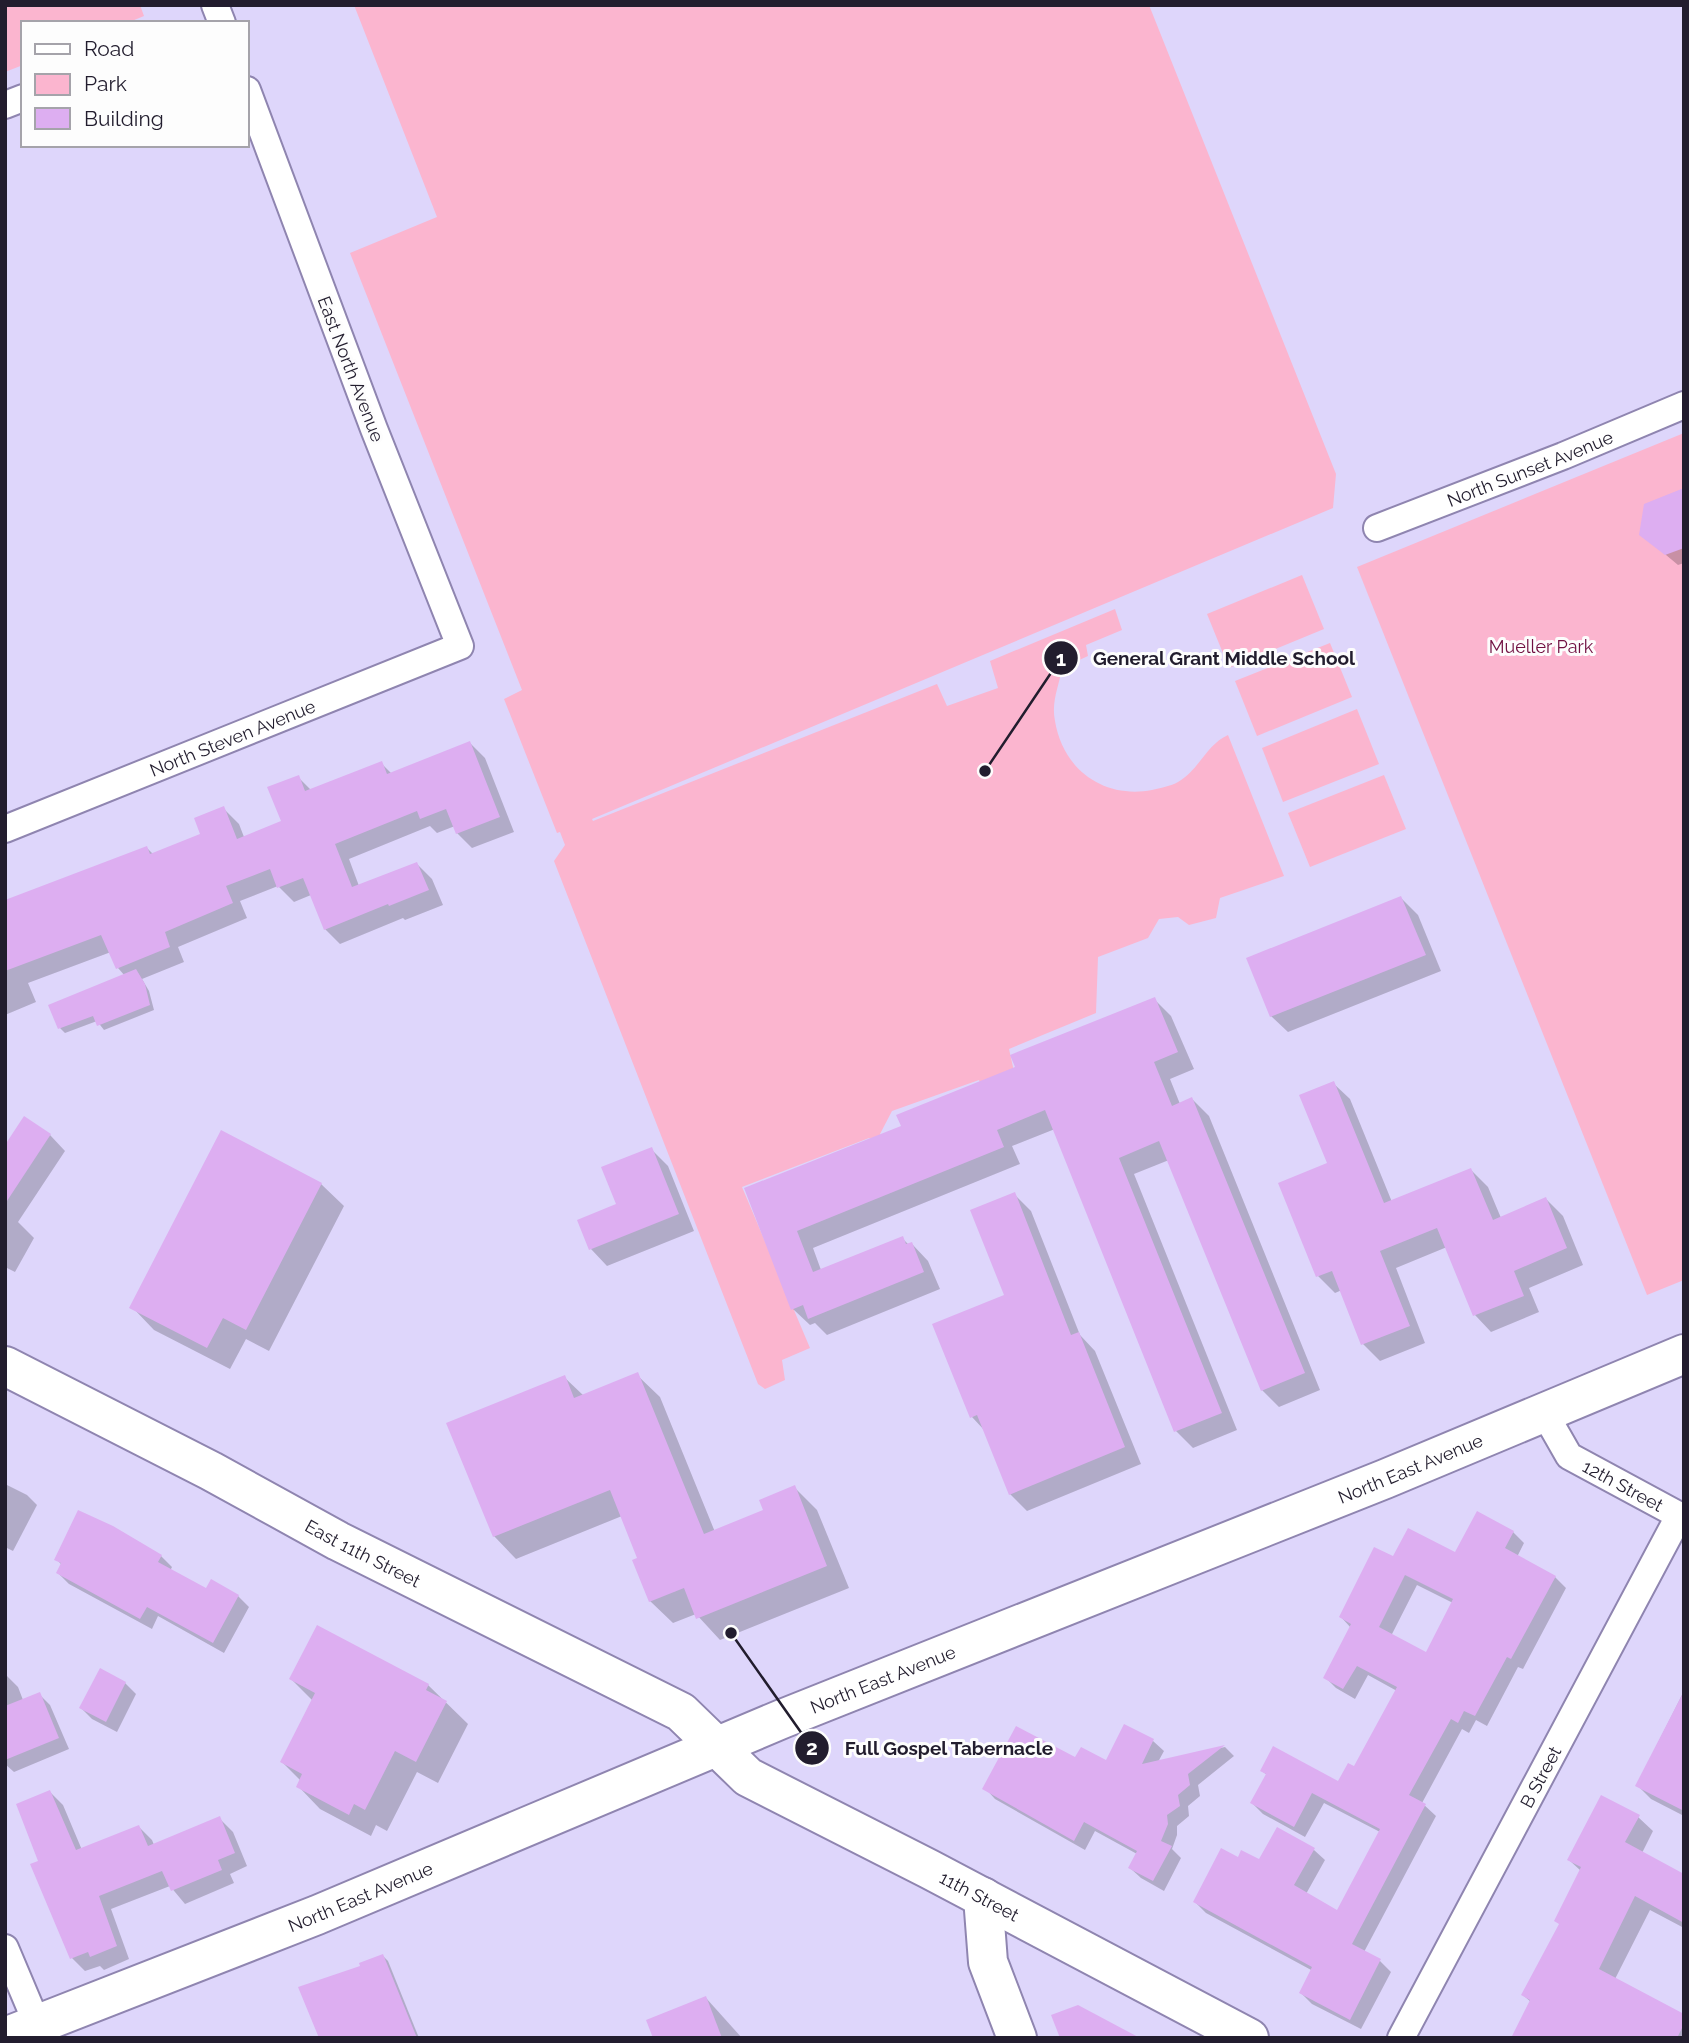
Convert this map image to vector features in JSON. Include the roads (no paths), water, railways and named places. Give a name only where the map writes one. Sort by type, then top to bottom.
[{"type":"street","name":"East North Avenue","points":[[248,93],[374,429],[460,646]]},
{"type":"street","name":"North Sunset Avenue","points":[[1377,528],[1563,456],[1684,405]]},
{"type":"street","name":"North Steven Avenue","points":[[5,829],[460,646]]},
{"type":"street","name":"North East Avenue","points":[[28,2033],[717,1747],[1545,1413],[1684,1354]]},
{"type":"street","name":"East 11th Street","points":[[5,1366],[211,1471],[338,1541],[681,1712],[717,1747]]},
{"type":"street","name":"12th Street","points":[[1545,1413],[1569,1456],[1682,1517]]},
{"type":"street","name":"B Street","points":[[1401,2038],[1682,1517]]},
{"type":"street","name":"11th Street","points":[[717,1747],[748,1777],[983,1897],[1249,2038]]},
{"type":"street","points":[[983,1897],[988,1962],[1017,2038]]},
{"type":"street","points":[[5,1948],[28,2033]]},
{"type":"place","name":"General Grant Middle School","points":[[985,771]]},
{"type":"place","name":"Full Gospel Tabernacle","points":[[731,1633]]},
{"type":"park label","name":"Mueller Park","points":[[1541,646]]}]
